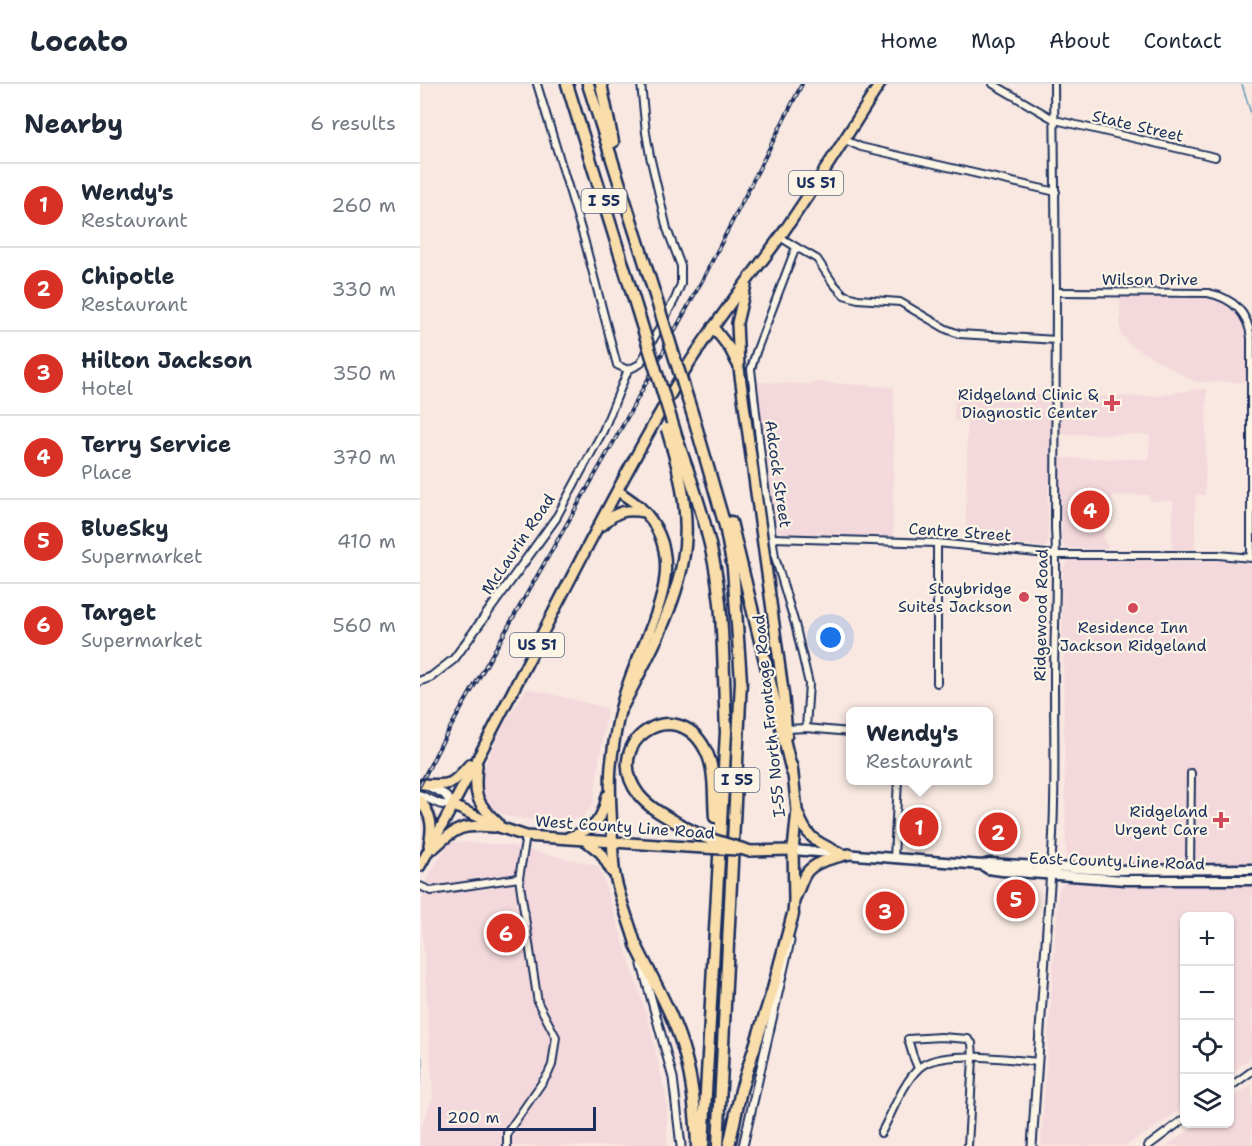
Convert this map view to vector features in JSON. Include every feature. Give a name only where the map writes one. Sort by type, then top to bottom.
[{"type":"highway","name":"I 55","points":[[567,84],[651,352],[660,402],[701,510],[720,601],[726,732],[703,1146]]},
{"type":"highway","name":"I 55","points":[[588,84],[695,422],[725,526],[731,558],[741,681],[718,1146]]},
{"type":"highway","points":[[601,84],[622,189]]},
{"type":"highway","points":[[695,422],[727,505],[792,772]]},
{"type":"highway","points":[[621,709],[664,619],[676,588],[683,560],[686,537],[677,449]]},
{"type":"highway","points":[[719,837],[710,760],[704,747],[684,728],[661,724],[649,728],[631,746],[628,756],[629,775],[639,796],[653,808],[688,829],[707,838],[748,851]]},
{"type":"highway","points":[[729,1146],[741,1090],[773,989],[793,914]]},
{"type":"highway","points":[[636,945],[671,1017],[685,1054],[692,1090],[696,1146]]},
{"type":"main road","name":"US 51","points":[[420,866],[454,806],[595,533],[673,389],[713,327],[780,237],[880,84]]},
{"type":"main road","name":"I-55 North Frontage Road","points":[[748,280],[738,323],[739,368],[797,810],[793,850],[793,914]]},
{"type":"main road","points":[[713,327],[730,349],[739,368]]},
{"type":"main road","points":[[563,839],[592,827],[603,814],[615,736],[628,682],[661,601],[665,582],[666,563],[653,523],[618,490]]},
{"type":"main road","points":[[595,533],[610,517],[621,511],[644,513]]},
{"type":"main road","points":[[422,783],[449,784],[457,780],[478,756]]},
{"type":"main road","points":[[478,756],[475,793],[478,803],[504,829]]},
{"type":"main road","points":[[609,785],[616,880]]},
{"type":"main road","points":[[420,801],[430,814],[432,831],[426,856]]},
{"type":"main road","name":"West County Line Road","points":[[454,806],[504,829],[526,836],[764,852]]},
{"type":"main road","points":[[797,810],[802,824],[813,840],[844,853]]},
{"type":"main road","points":[[426,856],[455,829],[479,826],[504,829]]},
{"type":"main road","points":[[586,841],[601,853],[616,880],[636,945]]},
{"type":"main road","name":"East County Line Road","points":[[764,852],[793,850],[844,853],[982,865],[988,869],[1150,871],[1252,869]]},
{"type":"main road","points":[[794,900],[809,869],[844,853]]},
{"type":"main road","name":"East County Line Road","points":[[1051,871],[1118,880],[1252,880]]},
{"type":"street","points":[[537,84],[584,239],[617,365],[628,370],[640,364],[681,284],[681,266],[667,230],[650,156],[641,84]]},
{"type":"street","name":"State Street","points":[[993,84],[1055,120],[1215,157]]},
{"type":"street","name":"Ridgewood Road","points":[[1033,1144],[1054,808],[1057,555],[1055,528],[1054,84]]},
{"type":"street","points":[[844,140],[861,147],[1056,192]]},
{"type":"street","points":[[780,237],[817,259],[844,295],[900,302],[946,329],[959,334],[1056,340]]},
{"type":"street","name":"Adcock Street","points":[[796,247],[756,352],[752,369],[754,400],[776,557],[809,684],[806,728]]},
{"type":"street","name":"Wilson Drive","points":[[1056,292],[1208,292],[1220,295],[1238,307],[1250,328],[1251,338],[1251,558]]},
{"type":"street","name":"McLaurin Road","points":[[420,681],[431,677],[454,660],[556,518],[603,431],[628,370]]},
{"type":"street","name":"Centre Street","points":[[773,538],[937,543],[1057,555],[1218,555],[1251,558]]},
{"type":"street","points":[[937,543],[937,683]]},
{"type":"street","points":[[786,729],[806,728],[846,732]]},
{"type":"street","points":[[1190,870],[1191,772]]},
{"type":"street","name":"West County Line Road","points":[[422,783],[444,794],[454,806]]},
{"type":"street","points":[[894,858],[898,785]]},
{"type":"street","name":"West County Line Road","points":[[420,795],[440,804],[454,806]]},
{"type":"street","points":[[507,1146],[507,1133],[548,1074],[552,1065],[556,1037],[538,1003],[519,878],[526,836]]},
{"type":"street","points":[[420,885],[431,891],[519,878]]},
{"type":"street","name":"I-55 North Frontage Road","points":[[743,1146],[790,946],[793,914]]},
{"type":"street","points":[[636,945],[673,1078],[681,1146],[675,1146]]},
{"type":"street","points":[[918,1068],[908,1039],[941,1037],[968,1039],[972,1043],[968,1146]]},
{"type":"street","points":[[881,1133],[910,1078],[918,1068],[935,1059],[955,1056],[1038,1062]]},
{"type":"street","points":[[1234,1084],[1252,1071]]},
{"type":"street","points":[[1148,1146],[1180,1123]]},
{"type":"shaded area","points":[[1120,295],[1198,295],[1214,297],[1229,304],[1246,327],[1247,382],[1195,382],[1132,346],[1121,335]]},
{"type":"shaded area","points":[[754,382],[812,384],[816,382],[894,387],[893,536],[784,534],[777,530],[773,521]]},
{"type":"shaded area","points":[[1207,389],[1205,495],[1196,495],[1195,499],[1195,549],[1172,549],[1173,501],[1150,501],[1149,495],[1112,496],[1112,519],[1104,519],[1104,540],[1108,546],[1107,549],[1065,548],[1062,542],[1058,458],[1149,459],[1150,435],[1058,434],[1058,397],[1157,396]]},
{"type":"shaded area","points":[[955,390],[1053,395],[1053,461],[1048,492],[1048,543],[1045,547],[966,540],[967,421],[954,421]]},
{"type":"shaded area","points":[[1070,560],[1225,561],[1252,564],[1252,863],[1066,863],[1062,595],[1063,568]]},
{"type":"shaded area","points":[[527,688],[607,708],[593,805],[582,817],[563,823],[509,817],[489,807],[481,790],[481,773],[503,726]]},
{"type":"shaded area","points":[[449,841],[507,845],[599,866],[650,1025],[667,1102],[667,1146],[420,1146],[420,1131],[433,1096],[421,912],[426,880]]},
{"type":"shaded area","points":[[1066,881],[1252,885],[1252,1057],[1234,1071],[1234,912],[1180,912],[1180,1110],[1125,1146],[1043,1146],[1041,1141],[1060,887]]},
{"type":"shaded area","points":[[1252,1084],[1252,1146],[1166,1146],[1192,1128],[1234,1128],[1234,1097]]},
{"type":"waterway","points":[[1242,84],[1252,117]]},
{"type":"waterway","points":[[420,1053],[423,1063],[420,1084]]},
{"type":"railway","points":[[420,785],[704,277],[802,84]]},
{"type":"place","name":"Ridgeland Clinic & Diagnostic Center","points":[[1112,403]]},
{"type":"place","name":"Terry Service","points":[[1090,510]]},
{"type":"place","name":"Staybridge Suites Jackson","points":[[1024,597]]},
{"type":"place","name":"Residence Inn Jackson Ridgeland","points":[[1133,608]]},
{"type":"place","name":"Ridgeland Urgent Care","points":[[1221,820]]},
{"type":"place","name":"Wendy's","points":[[919,827]]},
{"type":"place","name":"Chipotle","points":[[998,832]]},
{"type":"place","name":"BlueSky","points":[[1016,899]]},
{"type":"place","name":"Hilton Jackson","points":[[885,911]]},
{"type":"place","name":"Target","points":[[506,933]]}]
